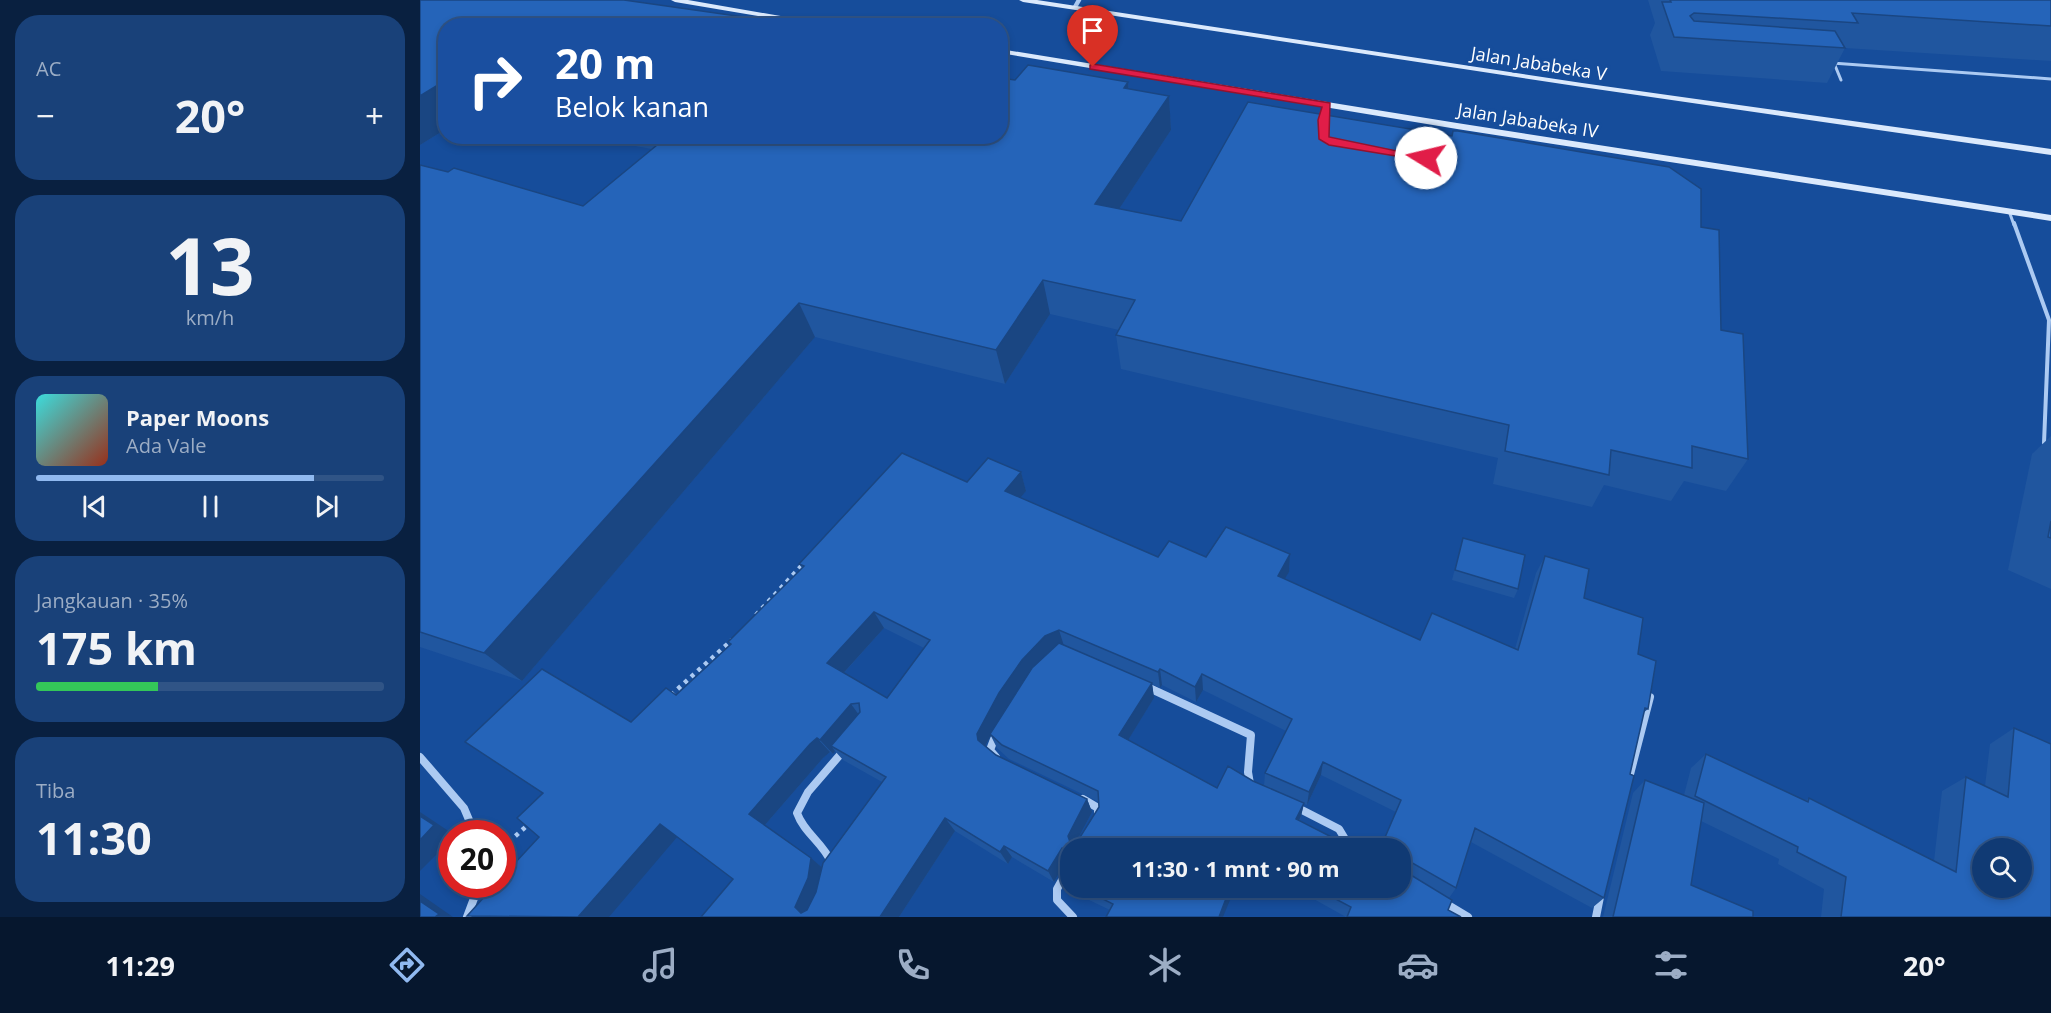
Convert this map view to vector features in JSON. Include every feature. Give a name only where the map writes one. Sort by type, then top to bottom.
[{"type":"street","points":[[675,0],[786,18]]},
{"type":"street","name":"Jalan Jababeka V","points":[[1023,0],[1077,4],[1582,85],[2051,152]]},
{"type":"street","name":"Jalan Jababeka IV","points":[[1008,52],[1327,105],[2051,218]]},
{"type":"street","points":[[1142,684],[1251,735],[1249,782],[1255,789]]},
{"type":"street","points":[[1626,790],[1650,697]]},
{"type":"street","points":[[1004,723],[991,743],[990,750],[1006,764]]},
{"type":"street","points":[[831,869],[831,861],[825,848],[805,829],[797,813],[808,792],[852,740]]},
{"type":"street","points":[[422,762],[464,808],[469,820]]},
{"type":"street","points":[[1075,796],[1098,808],[1098,817],[1092,827]]},
{"type":"street","points":[[1287,803],[1339,829],[1344,838]]},
{"type":"street","points":[[1596,917],[1604,882]]},
{"type":"street","points":[[1060,884],[1056,900],[1073,917]]},
{"type":"street","points":[[467,917],[474,898]]},
{"type":"street","points":[[1436,898],[1468,917]]},
{"type":"lane","points":[[1822,62],[2051,79]]},
{"type":"lane","points":[[1834,63],[1841,80]]},
{"type":"lane","points":[[1323,127],[1327,105]]},
{"type":"lane","points":[[2009,211],[2049,320],[2044,443]]},
{"type":"path","points":[[753,617],[810,558]]},
{"type":"path","points":[[668,698],[738,634]]},
{"type":"path","points":[[516,835],[537,816]]},
{"type":"building","points":[[420,0],[624,0],[751,18],[438,18],[438,85],[420,96]]},
{"type":"building","points":[[1670,0],[2051,0],[2051,26],[1852,13],[1858,23],[1694,13],[1690,16],[1694,21],[1835,31],[1845,48],[1674,37],[1662,2],[1671,2]]},
{"type":"building","points":[[1028,65],[1128,82],[1124,88],[1169,96],[1095,204],[1181,221],[1248,102],[1452,136],[1453,131],[1458,131],[1669,167],[1701,189],[1701,227],[1719,230],[1721,330],[1743,334],[1748,459],[1692,446],[1692,468],[1611,450],[1609,475],[1505,451],[1509,425],[1116,335],[1135,300],[1043,280],[996,350],[799,303],[484,653],[420,632],[420,165],[448,172],[454,168],[583,206],[658,144],[1008,144],[1008,79],[1015,80]]},
{"type":"building","points":[[902,453],[967,482],[988,458],[1021,472],[1005,491],[1158,557],[1169,541],[1206,557],[1226,527],[1290,554],[1278,576],[1420,640],[1432,613],[1518,650],[1545,556],[1589,569],[1584,598],[1643,618],[1638,654],[1656,661],[1648,709],[1645,708],[1630,774],[1634,776],[1604,898],[1475,828],[1456,888],[1411,862],[1411,838],[1385,838],[1401,800],[1323,762],[1309,792],[1265,773],[1292,719],[1202,674],[1195,687],[1160,669],[1158,672],[1059,630],[1045,636],[1022,660],[999,693],[977,734],[978,740],[996,755],[1087,799],[1069,838],[1060,838],[1060,851],[1048,871],[1004,846],[1000,852],[945,818],[880,917],[701,917],[733,879],[660,824],[578,917],[467,916],[483,898],[516,898],[516,862],[539,837],[517,818],[543,793],[465,742],[542,669],[631,722],[666,688],[676,695],[731,644],[728,642],[804,566],[799,564]],"holes":[[[874,612],[930,640],[887,698],[827,663]],[[859,703],[860,712],[831,746],[886,777],[823,863],[816,892],[807,910],[801,913],[795,907],[808,878],[811,858],[749,814],[810,744],[817,738],[820,740],[851,704]]]},
{"type":"building","points":[[2051,521],[2051,538],[2048,537]]},
{"type":"building","points":[[1463,538],[1525,555],[1518,589],[1455,570]]},
{"type":"building","points":[[1059,643],[1152,683],[1119,735],[1217,788],[1228,766],[1253,781],[1304,803],[1296,819],[1333,838],[1080,838],[1099,807],[1098,791],[1002,745],[990,734],[1032,668]]},
{"type":"building","points":[[2014,728],[2051,744],[2051,917],[1841,917],[1846,877],[1797,852],[1798,847],[1695,796],[1706,754],[1808,802],[1809,798],[1956,872],[1966,777],[2008,797]]},
{"type":"building","points":[[1645,780],[1704,803],[1691,885],[1753,911],[1753,917],[1613,917]]},
{"type":"building","points":[[420,816],[434,825],[420,840]]},
{"type":"building","points":[[1411,875],[1452,900],[1448,910],[1461,917],[1347,917],[1351,907],[1334,898],[1411,898]]},
{"type":"building","points":[[1101,898],[1226,898],[1219,917],[1106,917],[1113,904]]},
{"type":"building","points":[[420,901],[439,914],[435,917],[420,917]]},
{"type":"route","points":[[1093,67],[1327,105],[1323,120],[1324,139],[1333,143],[1426,158]]}]
